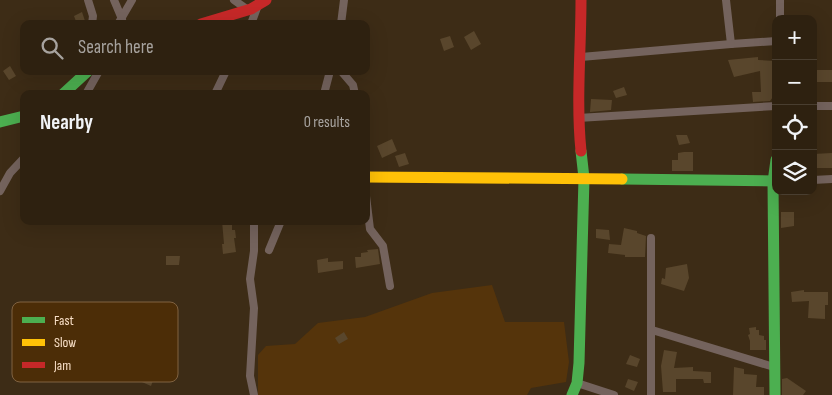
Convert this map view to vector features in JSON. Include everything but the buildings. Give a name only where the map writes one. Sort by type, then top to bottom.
[{"type":"street","points":[[88,0],[92,20]]},
{"type":"street","points":[[114,0],[120,20]]},
{"type":"street","points":[[121,20],[132,0]]},
{"type":"street","points":[[234,0],[257,5]]},
{"type":"street","points":[[342,20],[344,0]]},
{"type":"street","points":[[572,395],[577,384],[580,363],[584,178],[578,118],[581,0]]},
{"type":"street","points":[[726,0],[731,44]]},
{"type":"street","points":[[780,0],[780,15]]},
{"type":"street","points":[[213,20],[257,5]]},
{"type":"street","points":[[252,20],[257,5]]},
{"type":"street","points":[[581,58],[772,41]]},
{"type":"street","points":[[67,90],[84,75]]},
{"type":"street","points":[[88,90],[96,75]]},
{"type":"street","points":[[217,90],[224,75]]},
{"type":"street","points":[[325,90],[329,75]]},
{"type":"street","points":[[344,75],[353,85],[354,90]]},
{"type":"street","points":[[578,118],[772,106]]},
{"type":"street","points":[[817,106],[832,106]]},
{"type":"street","points":[[0,122],[20,117]]},
{"type":"street","points":[[0,190],[10,173],[20,162]]},
{"type":"street","points":[[370,177],[584,178],[772,182]]},
{"type":"street","points":[[817,180],[832,180]]},
{"type":"street","points":[[774,195],[775,395]]},
{"type":"street","points":[[254,225],[254,251],[250,279],[254,308],[250,376],[254,395]]},
{"type":"street","points":[[269,250],[279,225]]},
{"type":"street","points":[[370,225],[370,229],[383,246],[390,286]]},
{"type":"street","points":[[651,238],[651,395]]},
{"type":"street","points":[[652,330],[774,367]]},
{"type":"street","points":[[577,384],[614,395]]},
{"type":"shaded area","points":[[492,285],[505,322],[564,322],[569,362],[566,382],[531,388],[527,395],[258,395],[258,355],[266,346],[295,344],[318,323],[365,317],[432,293]]},
{"type":"traffic: fast","points":[[67,90],[84,75]]},
{"type":"traffic: fast","points":[[0,122],[20,117]]},
{"type":"traffic: fast","points":[[572,395],[577,383],[579,363],[584,178],[581,151]]},
{"type":"traffic: fast","points":[[622,179],[772,181]]},
{"type":"traffic: fast","points":[[773,195],[775,395]]},
{"type":"traffic: slow","points":[[370,177],[622,179]]},
{"type":"traffic: jam","points":[[214,20],[251,9],[266,0]]},
{"type":"traffic: jam","points":[[581,0],[579,94],[581,151]]}]
